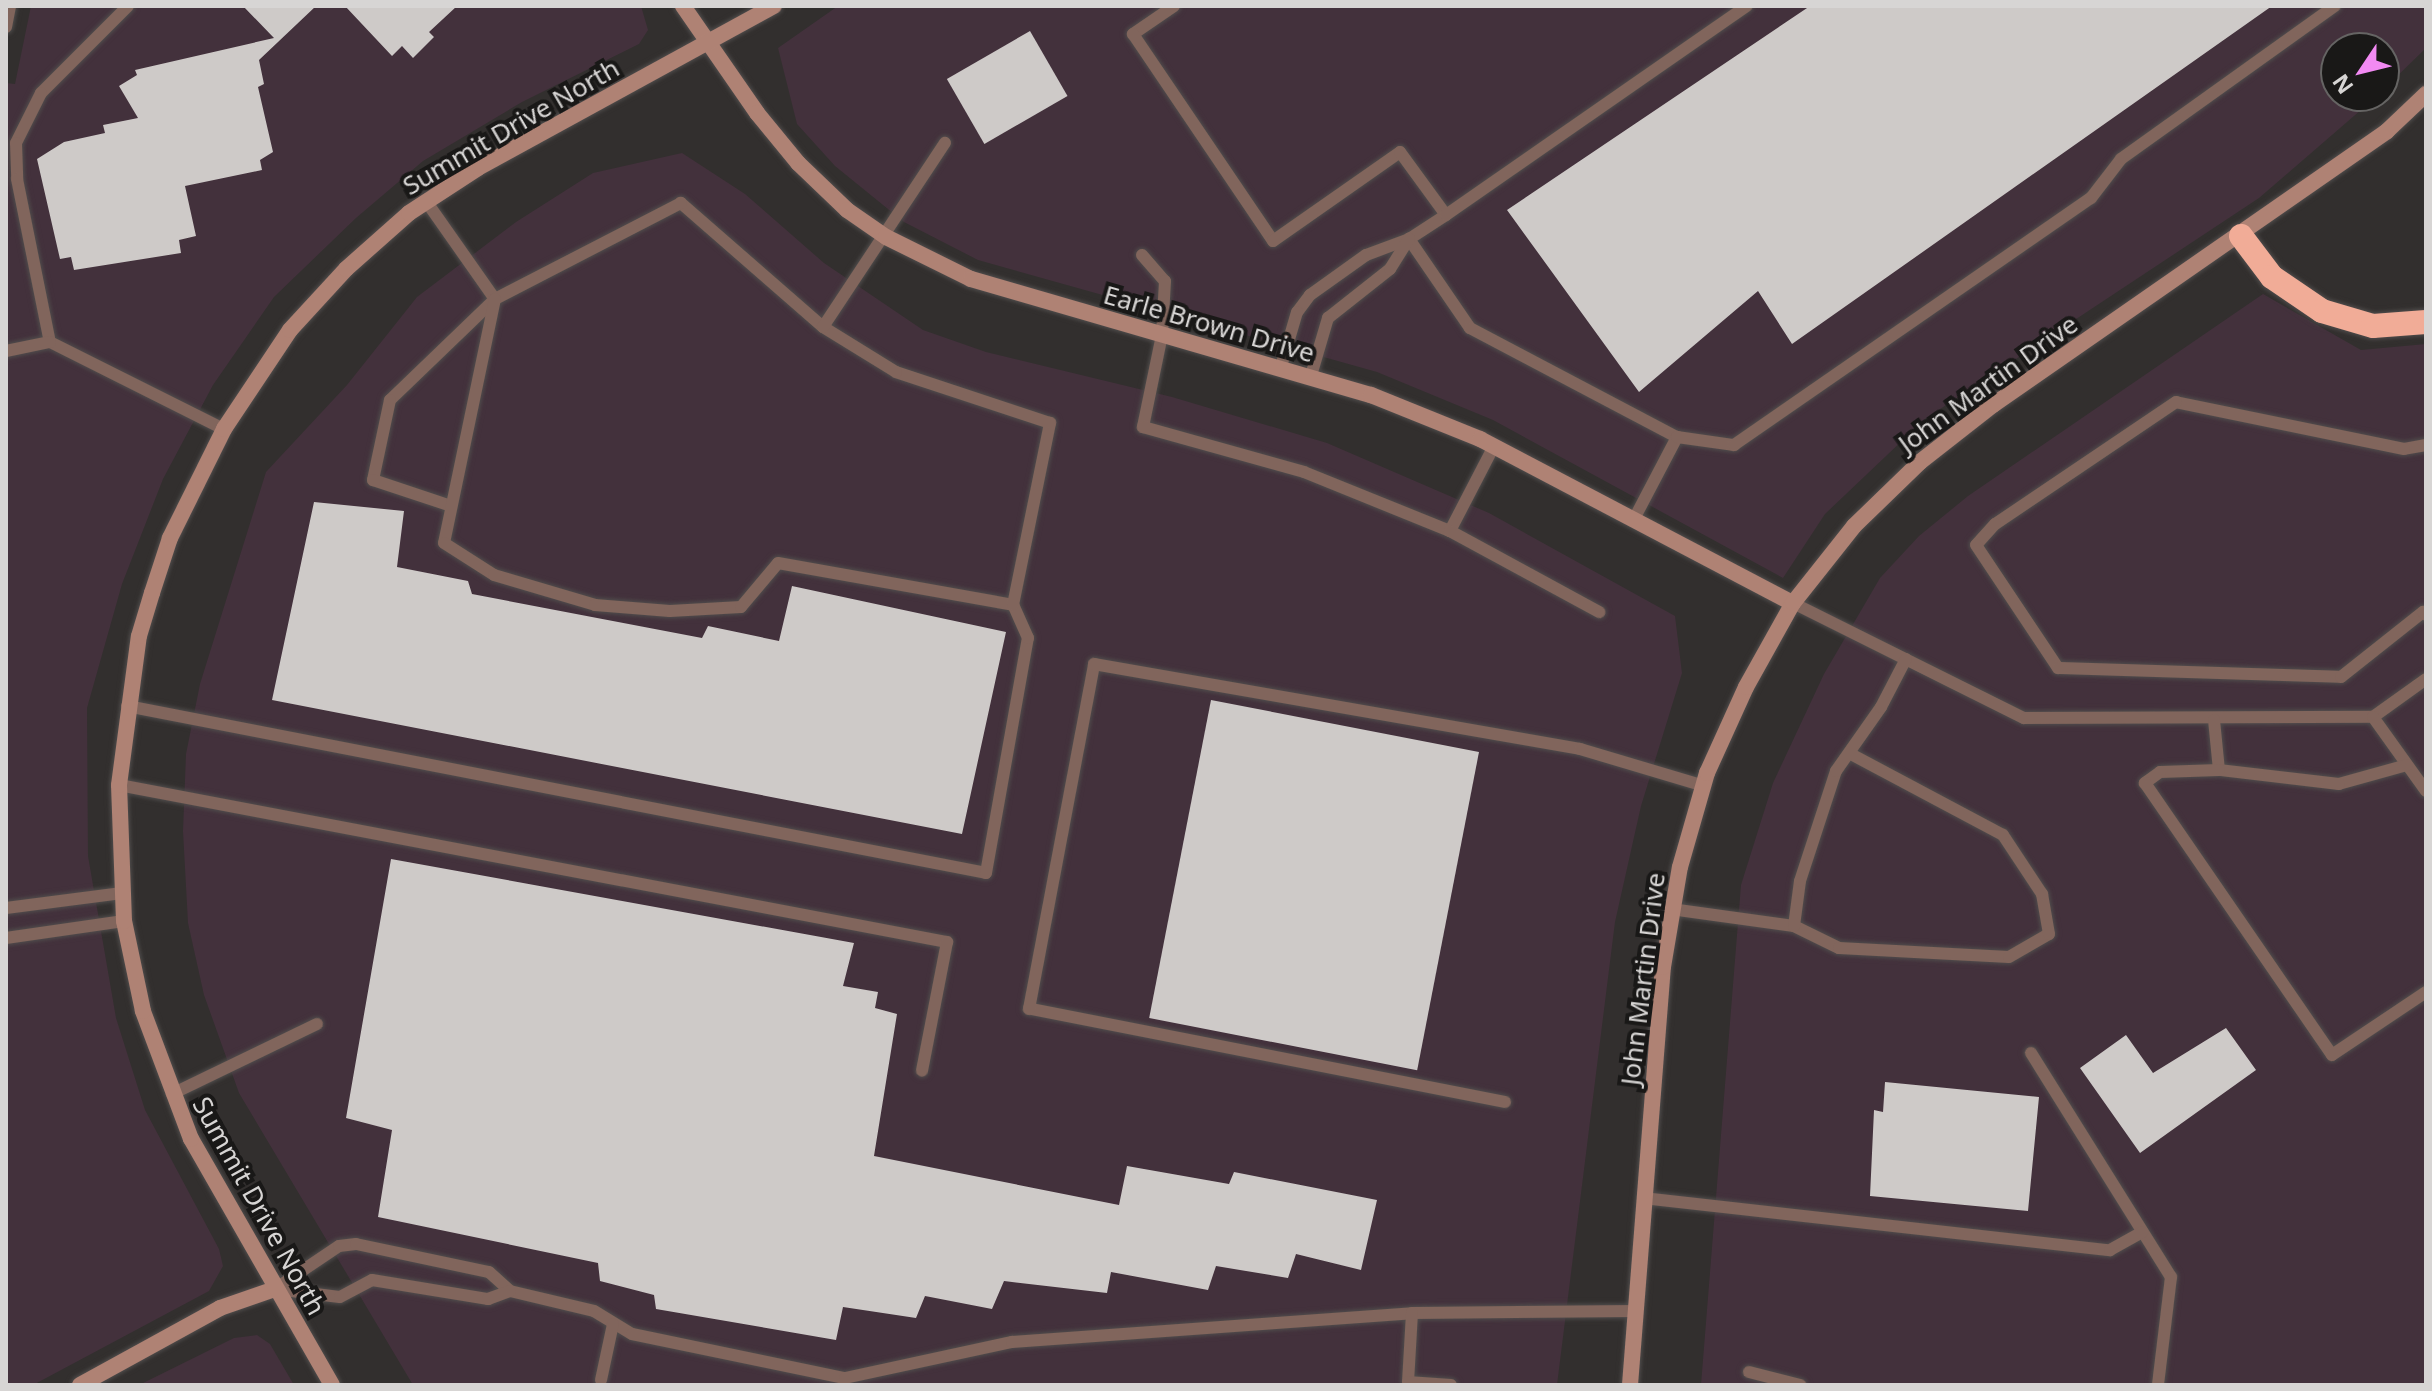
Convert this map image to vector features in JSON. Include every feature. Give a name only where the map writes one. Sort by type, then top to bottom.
[{"type":"highway","points":[[2241,236],[2272,277],[2322,311],[2373,326],[2426,322]]},
{"type":"street","name":"Earle Brown Drive","points":[[683,6],[798,163],[847,210],[886,237],[971,279],[1371,395],[1494,446],[1793,603]]},
{"type":"street","name":"Summit Drive North","points":[[332,1385],[220,1194],[172,1094],[143,1011],[124,921],[119,785],[127,706],[139,636],[170,538],[224,429],[290,330],[346,269],[426,201],[551,126],[710,44],[774,6]]},
{"type":"street","name":"John Martin Drive","points":[[1630,1385],[1643,1198],[1671,909],[1704,786],[1746,687],[1793,603],[1854,526],[1920,462],[1993,405],[2241,236],[2387,131],[2426,94]]},
{"type":"street","points":[[80,1385],[220,1308],[275,1289]]},
{"type":"lane","points":[[6,27],[10,6]]},
{"type":"lane","points":[[50,342],[17,179],[16,143],[41,93],[128,6]]},
{"type":"lane","points":[[1174,6],[1133,34],[1273,241],[1400,152],[1446,215]]},
{"type":"lane","points":[[1280,370],[1297,312],[1310,295],[1366,255],[1409,239],[1446,215],[1747,6]]},
{"type":"lane","points":[[1409,239],[1470,328],[1677,437],[1734,445],[2091,198],[2121,159],[2335,6]]},
{"type":"lane","points":[[823,327],[886,237],[945,143]]},
{"type":"lane","points":[[426,201],[495,299],[451,506],[446,545],[494,575],[595,605],[670,611],[741,607],[778,563],[1013,605]]},
{"type":"lane","points":[[127,706],[986,873],[1028,638],[1013,605],[1050,423],[896,372],[823,327],[681,203],[495,299],[388,405],[374,482],[451,506]]},
{"type":"lane","points":[[1310,379],[1328,318],[1390,269],[1409,239]]},
{"type":"lane","points":[[1142,255],[1165,281],[1162,335],[1143,427],[1304,472],[1450,531],[1599,612]]},
{"type":"lane","points":[[6,351],[50,342],[224,429]]},
{"type":"lane","points":[[2426,445],[2404,449],[2176,402],[1995,524],[1976,545],[2058,668],[2341,677],[2423,612],[2426,615]]},
{"type":"lane","points":[[1634,519],[1677,437]]},
{"type":"lane","points":[[1450,531],[1494,446]]},
{"type":"lane","points":[[1793,603],[2024,718],[2214,720],[2373,717],[2426,679]]},
{"type":"lane","points":[[1794,926],[1800,881],[1836,771],[1906,659]]},
{"type":"lane","points":[[1505,1102],[1029,1009],[1094,664],[1580,749],[1704,786]]},
{"type":"lane","points":[[2373,717],[2426,791]]},
{"type":"lane","points":[[2214,720],[2219,770]]},
{"type":"lane","points":[[1671,909],[1794,926],[1839,948],[2009,957],[2049,934],[2042,894],[2003,835],[1849,753]]},
{"type":"lane","points":[[2407,765],[2339,784],[2219,770],[2160,772],[2145,783],[2332,1055],[2426,992]]},
{"type":"lane","points":[[119,785],[947,942],[922,1071]]},
{"type":"lane","points":[[6,908],[122,893]]},
{"type":"lane","points":[[6,938],[124,921]]},
{"type":"lane","points":[[172,1094],[317,1024]]},
{"type":"lane","points":[[2031,1053],[2171,1277],[2158,1385]]},
{"type":"lane","points":[[1643,1198],[2110,1250],[2142,1232]]},
{"type":"lane","points":[[275,1289],[339,1246],[356,1244],[489,1272],[510,1291],[594,1311],[632,1334],[845,1378],[1012,1342],[1412,1313],[1637,1311]]},
{"type":"lane","points":[[275,1289],[340,1297],[372,1280],[488,1299],[510,1291]]},
{"type":"lane","points":[[1412,1313],[1408,1382],[1451,1385]]},
{"type":"lane","points":[[601,1380],[613,1324]]},
{"type":"lane","points":[[1749,1372],[1800,1385]]},
{"type":"shaded area","points":[[31,6],[641,6],[648,30],[639,44],[522,102],[423,161],[356,218],[274,297],[213,385],[163,479],[122,584],[87,708],[88,856],[116,1018],[145,1110],[219,1249],[223,1266],[209,1291],[33,1385],[6,1385],[6,83],[15,84]]},
{"type":"shaded area","points":[[838,6],[2426,6],[2426,48],[2400,73],[2400,32],[2320,32],[2320,112],[2359,112],[2259,198],[1925,419],[1825,514],[1783,578],[1493,420],[1377,372],[978,260],[904,222],[835,166],[797,124],[778,48]]},
{"type":"shaded area","points":[[682,153],[745,194],[824,263],[923,330],[986,352],[1172,397],[1327,443],[1489,513],[1675,616],[1682,673],[1641,806],[1615,922],[1557,1385],[413,1385],[239,1093],[204,995],[188,923],[183,831],[186,754],[200,684],[266,472],[347,385],[417,297],[516,222],[593,173]]},
{"type":"shaded area","points":[[2263,294],[2361,350],[2426,344],[2426,1385],[1701,1385],[1741,885],[1773,783],[1824,674],[1880,578],[1919,536],[1968,496]]},
{"type":"shaded area","points":[[257,1335],[270,1344],[294,1385],[139,1385],[234,1338]]},
{"type":"building","points":[[243,6],[316,6],[259,60],[264,84],[258,87],[273,152],[260,160],[262,170],[185,186],[196,236],[179,240],[181,253],[74,270],[71,257],[60,259],[37,159],[64,142],[105,133],[103,125],[138,118],[119,86],[137,75],[135,70],[274,38]]},
{"type":"building","points":[[345,6],[457,6],[429,32],[434,37],[413,58],[402,46],[392,56]]},
{"type":"building","points":[[1810,6],[2272,6],[1792,344],[1758,291],[1639,392],[1507,210]]},
{"type":"building","points":[[1030,31],[1068,96],[984,144],[947,79]]},
{"type":"building","points":[[314,502],[404,511],[397,567],[468,581],[472,594],[702,638],[708,626],[779,641],[792,586],[1006,632],[962,834],[272,700]]},
{"type":"building","points":[[1211,700],[1479,752],[1417,1070],[1149,1018]]},
{"type":"building","points":[[391,859],[854,943],[843,986],[878,992],[875,1008],[897,1014],[874,1156],[1119,1205],[1127,1166],[1229,1184],[1234,1172],[1377,1200],[1361,1270],[1296,1254],[1288,1278],[1216,1266],[1208,1290],[1111,1272],[1107,1293],[1004,1281],[992,1309],[925,1296],[916,1318],[843,1307],[836,1340],[656,1309],[654,1295],[600,1281],[598,1263],[378,1217],[392,1130],[346,1118]]},
{"type":"building","points":[[2226,1028],[2256,1070],[2140,1153],[2080,1068],[2126,1035],[2153,1073]]},
{"type":"building","points":[[1885,1082],[2039,1097],[2028,1211],[1870,1196],[1874,1110],[1883,1112]]}]
